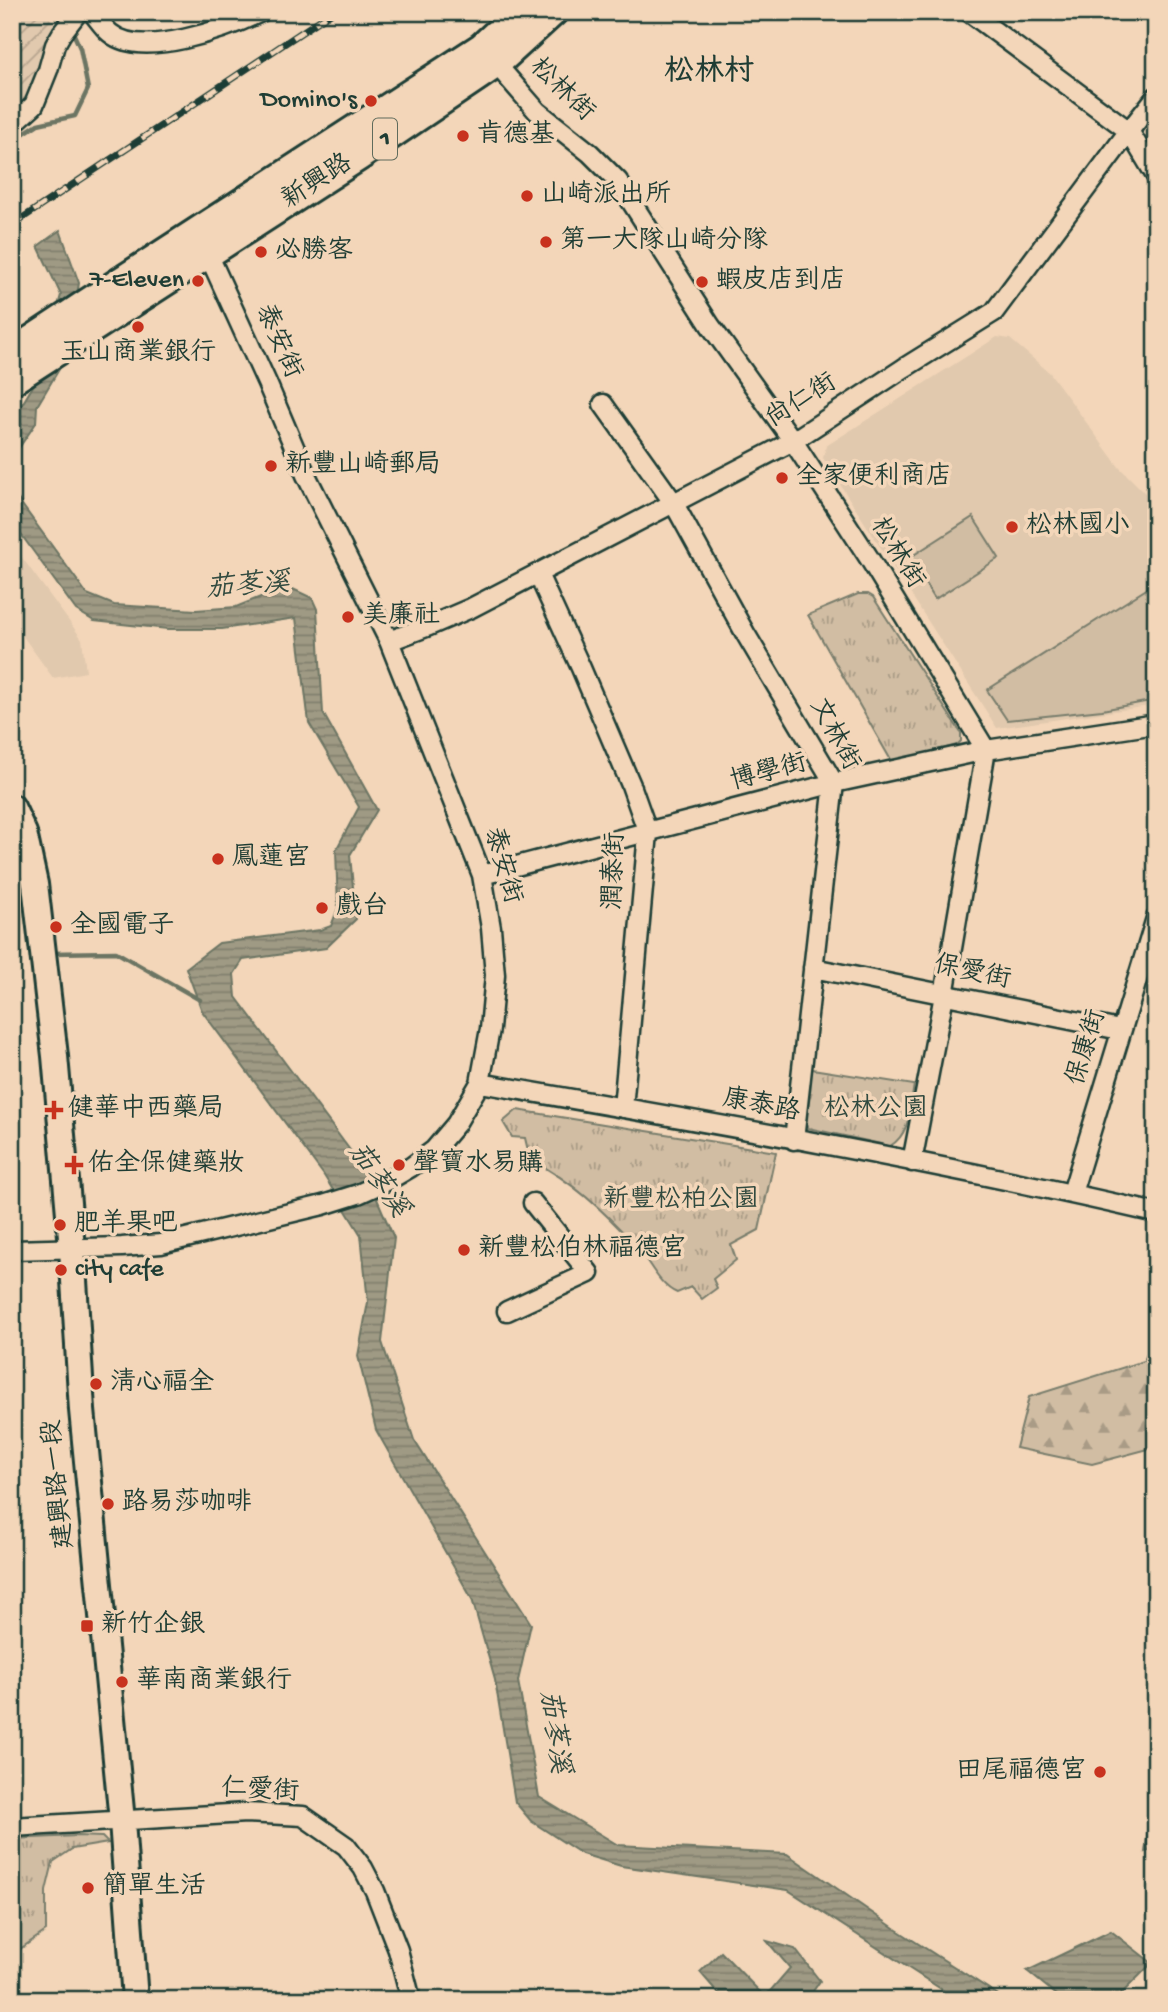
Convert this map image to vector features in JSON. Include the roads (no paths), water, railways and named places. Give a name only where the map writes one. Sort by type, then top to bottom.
[{"type":"main road","name":"新興路","points":[[489,55],[519,12]]},
{"type":"main road","name":"新興路","points":[[18,368],[73,340],[203,243],[554,12]]},
{"type":"main road","name":"新興路","points":[[18,368],[43,332],[83,305],[203,243]]},
{"type":"street","points":[[12,125],[34,105],[55,45],[78,12]]},
{"type":"street","points":[[92,12],[111,34],[127,41],[145,43],[200,36],[233,26],[261,12]]},
{"type":"street","points":[[969,12],[1129,131],[1156,176]]},
{"type":"street","name":"松林街","points":[[489,55],[537,111],[590,153],[618,181],[710,325],[793,441],[869,558],[986,750]]},
{"type":"street","name":"尚仁街","points":[[389,641],[471,608],[793,441],[994,312],[1156,97]]},
{"type":"street","name":"泰安街","points":[[12,1250],[161,1244],[358,1194],[389,1180],[434,1150],[456,1124],[480,1083],[490,1029],[495,975],[482,874],[389,641],[306,475],[203,243]]},
{"type":"street","name":"文林街","points":[[603,404],[673,502],[745,632],[834,783],[794,1140]]},
{"type":"street","name":"潤泰街","points":[[537,574],[581,668],[631,785],[648,833],[623,1108]]},
{"type":"street","name":"博學街","points":[[482,874],[834,783],[986,750],[1156,724]]},
{"type":"street","points":[[912,1162],[986,750]]},
{"type":"street","name":"建興路一段","points":[[12,807],[24,833],[35,884],[55,1056],[72,1248],[82,1410],[122,1821],[135,2000]]},
{"type":"street","name":"保康街","points":[[1072,1193],[1156,918]]},
{"type":"street","name":"保愛街","points":[[813,968],[1121,1030]]},
{"type":"street","name":"康泰路","points":[[480,1083],[912,1162],[1072,1193],[1156,1213]]},
{"type":"street","points":[[507,1311],[589,1273],[533,1203]]},
{"type":"street","name":"仁愛街","points":[[12,1827],[246,1813],[303,1816],[346,1846],[363,1868],[398,1950],[411,2000]]},
{"type":"waterway","name":"茄苳溪","points":[[12,141],[38,124],[75,116],[88,89],[80,48],[71,28]]},
{"type":"waterway","points":[[50,953],[116,952],[200,1000]]},
{"type":"railway","points":[[12,225],[332,12]]},
{"type":"place","name":"Domino's","points":[[371,101]]},
{"type":"place","name":"肯德基","points":[[463,136]]},
{"type":"place","name":"山崎派出所","points":[[527,196]]},
{"type":"place","name":"第一大隊山崎分隊","points":[[546,242]]},
{"type":"place","name":"必勝客","points":[[261,252]]},
{"type":"place","name":"7-Eleven","points":[[198,281]]},
{"type":"place","name":"蝦皮店到店","points":[[702,282]]},
{"type":"place","name":"玉山商業銀行","points":[[138,327]]},
{"type":"place","name":"新豐山崎郵局","points":[[271,466]]},
{"type":"place","name":"全家便利商店","points":[[782,478]]},
{"type":"place","name":"松林國小","points":[[1012,527]]},
{"type":"place","name":"美廉社","points":[[348,617]]},
{"type":"place","name":"鳳蓮宮","points":[[218,859]]},
{"type":"place","name":"戲台","points":[[322,908]]},
{"type":"place","name":"全國電子","points":[[56,927]]},
{"type":"place","name":"健華中西藥局","points":[[54,1110]]},
{"type":"place","name":"佑全保健藥妝","points":[[74,1165]]},
{"type":"place","name":"聲寶水易購","points":[[399,1165]]},
{"type":"place","name":"肥羊果吧","points":[[60,1225]]},
{"type":"place","name":"新豐松伯林福德宫","points":[[464,1250]]},
{"type":"place","name":"city cafe","points":[[61,1270]]},
{"type":"place","name":"清心福全","points":[[96,1384]]},
{"type":"place","name":"路易莎咖啡","points":[[108,1504]]},
{"type":"place","name":"新竹企銀","points":[[87,1626]]},
{"type":"place","name":"華南商業銀行","points":[[122,1682]]},
{"type":"place","name":"田尾福德宮","points":[[1100,1772]]},
{"type":"place","name":"簡單生活","points":[[88,1888]]},
{"type":"district","name":"松林村","points":[[709,73]]},
{"type":"park label","name":"松林公園","points":[[876,1110]]},
{"type":"park label","name":"新豐松柏公園","points":[[681,1201]]}]
